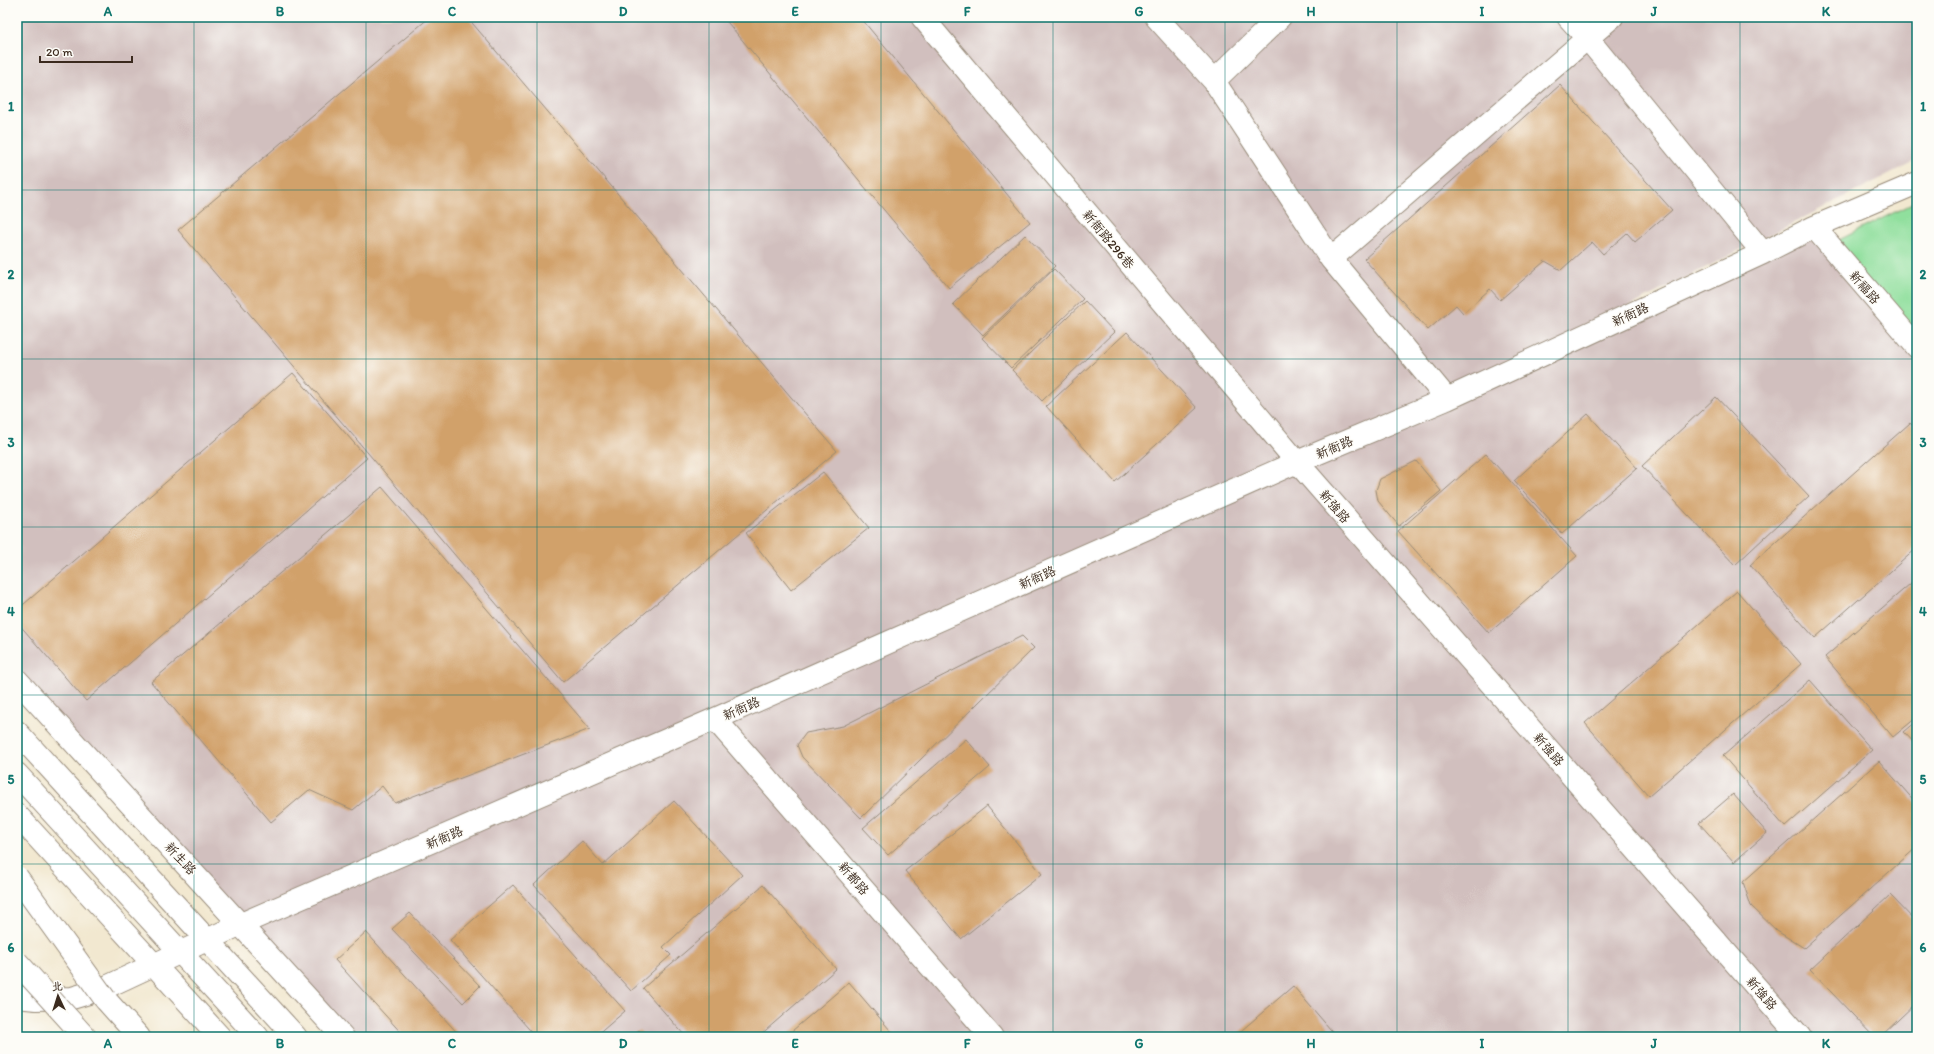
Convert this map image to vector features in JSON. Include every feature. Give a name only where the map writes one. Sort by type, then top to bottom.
[{"type":"main road","name":"新衙路296巷","points":[[922,17],[1297,462]]},
{"type":"main road","points":[[1156,17],[1214,81],[1331,259],[1447,399]]},
{"type":"main road","points":[[1214,81],[1280,17]]},
{"type":"main road","points":[[1568,17],[1588,39],[1763,253]]},
{"type":"main road","points":[[1331,259],[1612,17]]},
{"type":"main road","name":"新衙路","points":[[17,997],[36,999],[72,998],[102,990],[241,924],[715,719],[1297,462],[1447,399],[1763,253],[1814,227],[1917,183]]},
{"type":"main road","name":"新福路","points":[[1814,227],[1917,347]]},
{"type":"main road","name":"新強路","points":[[1297,462],[1800,1037]]},
{"type":"main road","name":"新生路","points":[[17,680],[343,1037]]},
{"type":"main road","name":"新都路","points":[[715,719],[992,1037]]},
{"type":"main road","points":[[17,732],[296,1037]]},
{"type":"main road","points":[[17,774],[258,1037]]},
{"type":"main road","points":[[17,815],[220,1037]]},
{"type":"main road","points":[[17,878],[105,1000]]},
{"type":"main road","points":[[17,903],[139,1037]]},
{"type":"main road","points":[[17,962],[80,1032]]},
{"type":"main road","points":[[17,977],[80,1032]]},
{"type":"shaded area","points":[[17,17],[1917,17],[1917,160],[1461,392],[1814,227],[1917,346],[1917,1037],[343,1037],[17,680]]},
{"type":"green space","points":[[1917,201],[1917,346],[1827,246]]},
{"type":"building","points":[[430,17],[467,17],[837,451],[563,682],[178,230]]},
{"type":"building","points":[[723,17],[860,17],[1030,222],[949,288]]},
{"type":"building","points":[[1560,85],[1672,210],[1635,242],[1627,233],[1603,254],[1592,242],[1561,270],[1545,261],[1500,300],[1490,289],[1463,313],[1456,305],[1428,330],[1364,259]]},
{"type":"building","points":[[1025,235],[1055,266],[983,335],[953,304]]},
{"type":"building","points":[[1054,269],[1083,299],[1011,368],[982,338]]},
{"type":"building","points":[[1085,301],[1114,332],[1042,401],[1012,370]]},
{"type":"building","points":[[1127,332],[1197,408],[1115,482],[1046,406]]},
{"type":"building","points":[[293,373],[367,458],[86,701],[17,622],[17,610]]},
{"type":"building","points":[[1716,397],[1809,496],[1735,565],[1642,466]]},
{"type":"building","points":[[1588,414],[1637,468],[1562,534],[1514,481]]},
{"type":"building","points":[[1910,423],[1917,430],[1917,548],[1815,638],[1750,565]]},
{"type":"building","points":[[1486,454],[1577,556],[1489,633],[1398,531]]},
{"type":"building","points":[[1416,461],[1441,491],[1399,526],[1378,501],[1376,490],[1380,479]]},
{"type":"building","points":[[823,472],[869,528],[791,590],[746,533]]},
{"type":"building","points":[[382,487],[590,729],[395,803],[382,786],[353,810],[309,790],[271,822],[151,682]]},
{"type":"building","points":[[1917,578],[1917,717],[1893,737],[1825,657]]},
{"type":"building","points":[[1737,591],[1801,664],[1649,796],[1585,723]]},
{"type":"building","points":[[1022,636],[1034,648],[861,818],[802,757],[797,745],[806,733],[843,726]]},
{"type":"building","points":[[1810,680],[1872,750],[1785,827],[1723,756]]},
{"type":"building","points":[[1917,721],[1917,746],[1904,732]]},
{"type":"building","points":[[966,739],[990,767],[888,855],[863,828]]},
{"type":"building","points":[[1879,761],[1917,804],[1917,847],[1804,948],[1777,931],[1751,906],[1743,882]]},
{"type":"building","points":[[1733,794],[1767,833],[1734,862],[1699,823]]},
{"type":"building","points":[[674,801],[742,875],[663,947],[671,955],[631,991],[534,885],[582,841],[603,865]]},
{"type":"building","points":[[987,806],[1042,874],[961,939],[905,871]]},
{"type":"building","points":[[513,885],[625,1011],[595,1037],[536,1037],[450,940]]},
{"type":"building","points":[[763,885],[836,969],[758,1037],[686,1037],[643,988]]},
{"type":"building","points":[[1890,895],[1917,923],[1917,1002],[1880,1037],[1874,1037],[1810,970]]},
{"type":"building","points":[[410,913],[480,986],[463,1003],[392,929]]},
{"type":"building","points":[[366,932],[461,1037],[405,1037],[335,960]]},
{"type":"building","points":[[849,982],[896,1037],[785,1037]]},
{"type":"building","points":[[1293,986],[1337,1037],[1234,1037]]},
{"type":"building","points":[[639,1030],[645,1037],[631,1037]]}]
